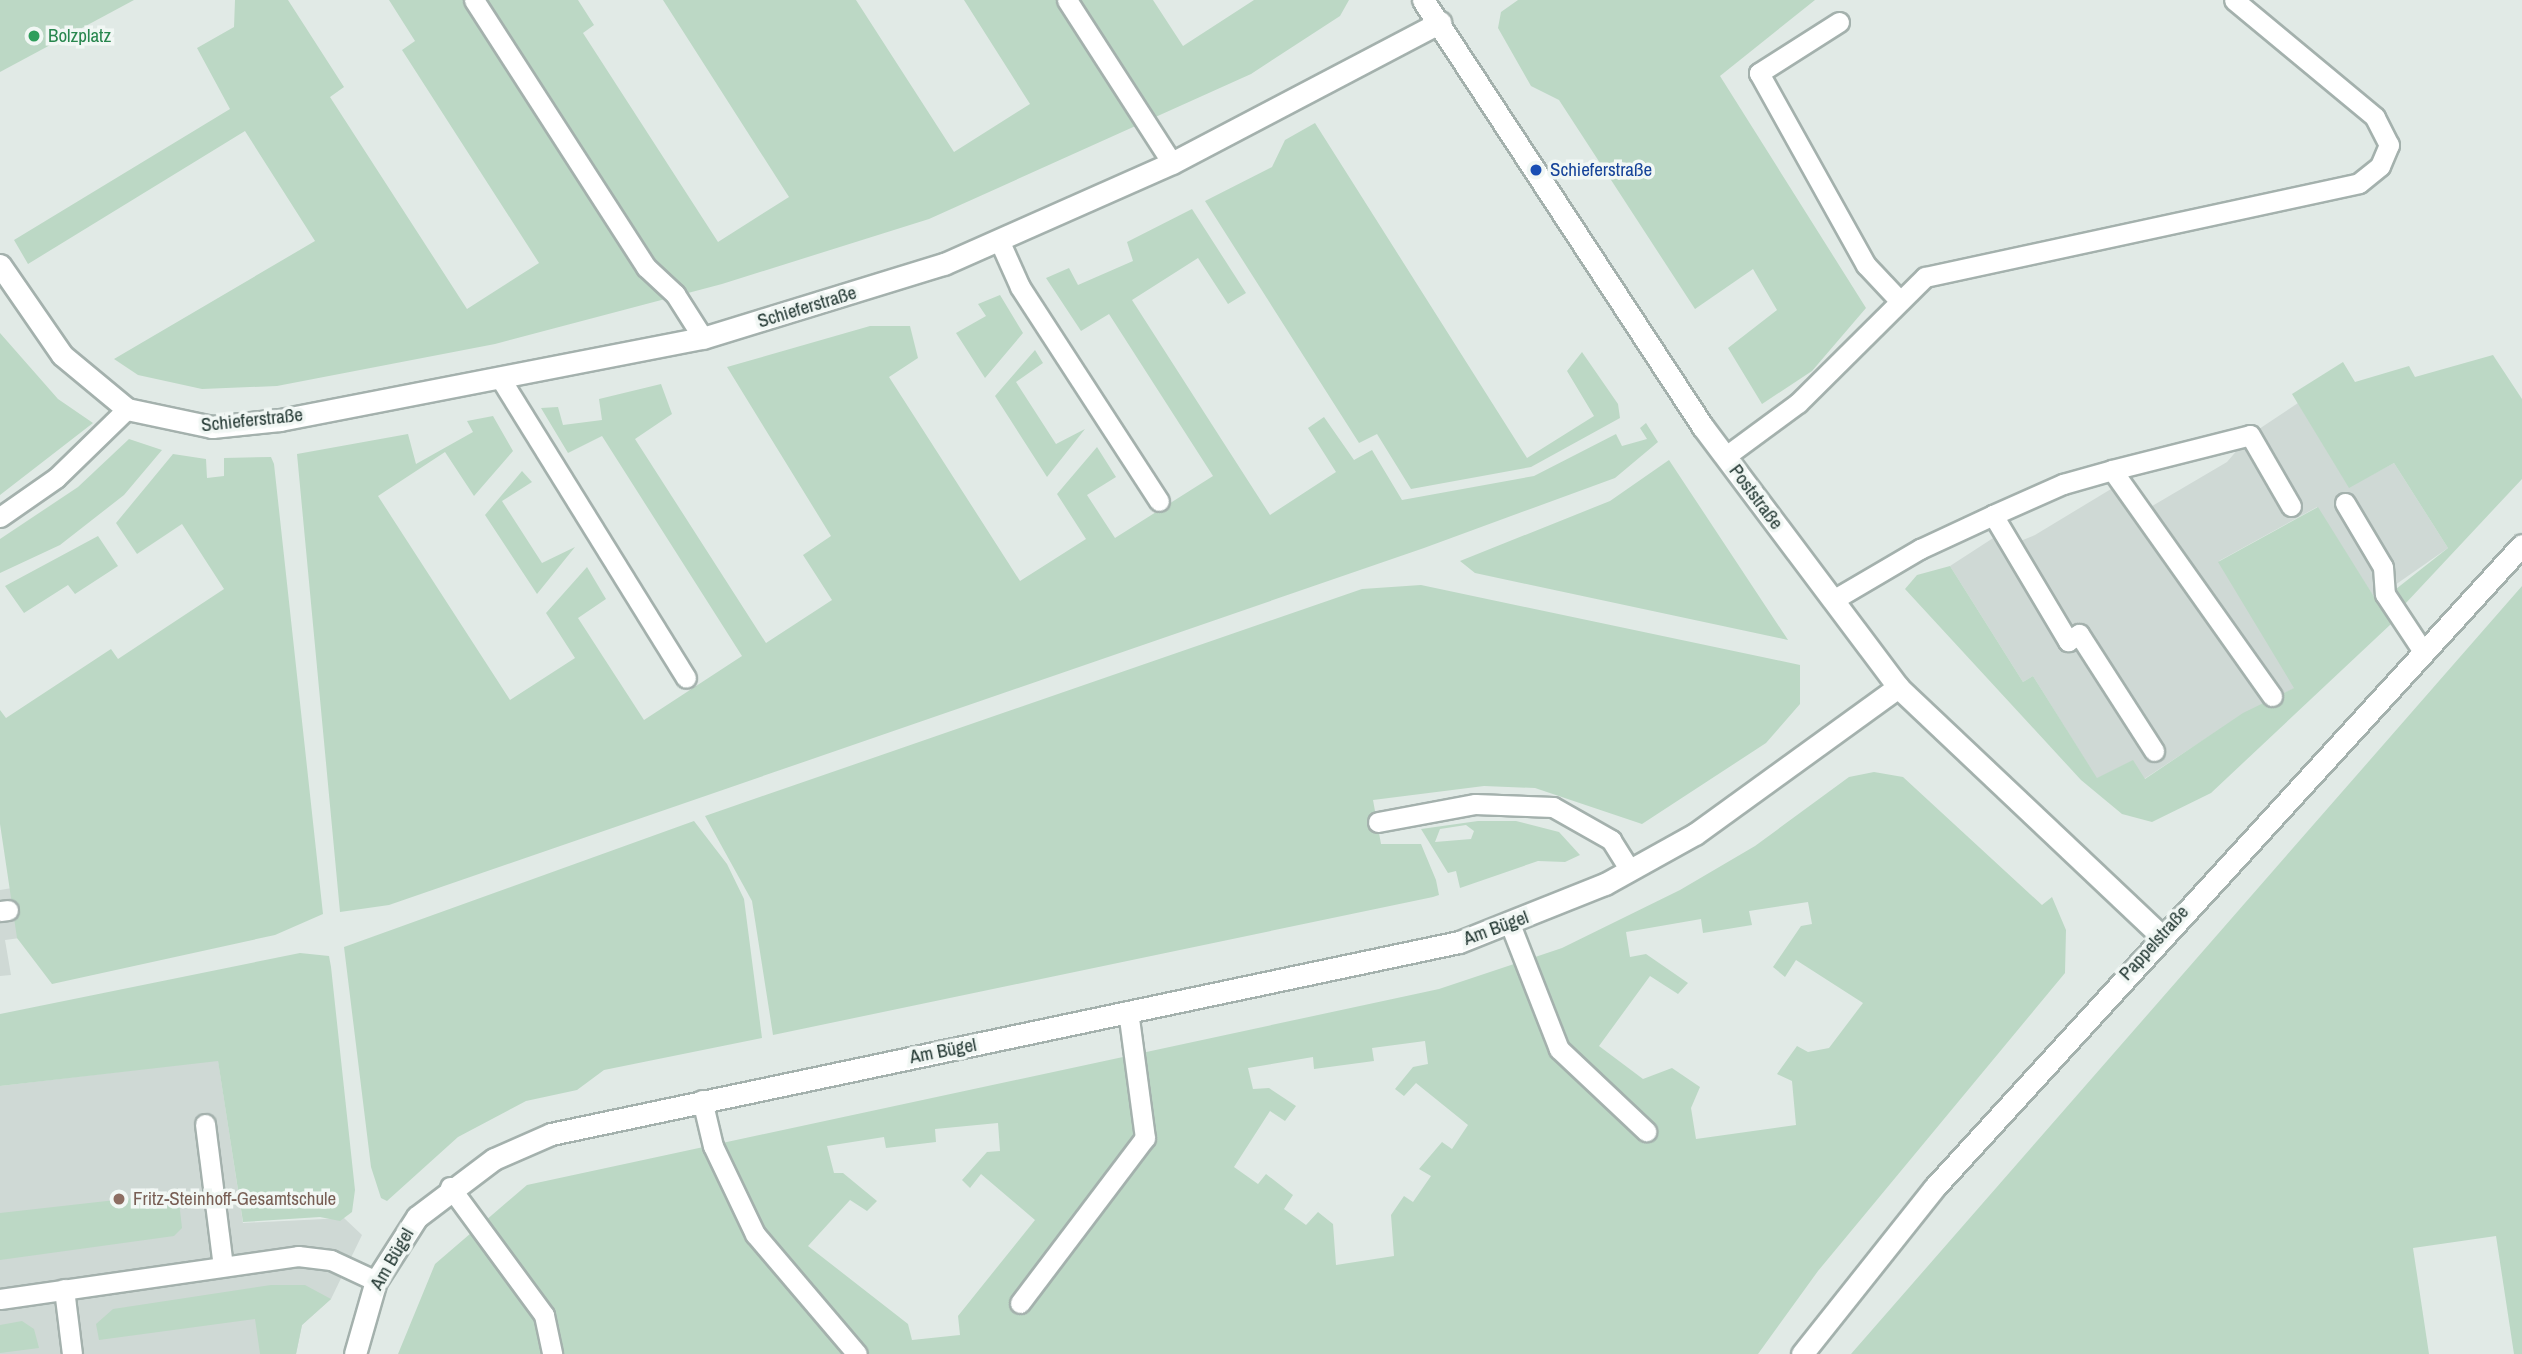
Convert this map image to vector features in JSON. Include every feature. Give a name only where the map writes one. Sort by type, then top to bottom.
[{"type":"street","name":"Poststraße","points":[[1423,0],[1726,456],[1898,687],[2160,936]]},
{"type":"street","name":"Schieferstraße","points":[[0,265],[62,355],[127,409],[212,428],[502,381],[703,338],[944,264],[1172,163],[1440,22]]},
{"type":"street","name":"Pappelstraße","points":[[1802,1354],[1934,1188],[2160,936],[2522,545]]},
{"type":"street","name":"Am Bügel","points":[[355,1354],[376,1281],[399,1241],[450,1186],[551,1134],[1459,942],[1510,924],[1630,871],[1727,814],[1898,687]]},
{"type":"lane","points":[[474,0],[646,267],[675,295],[703,338]]},
{"type":"lane","points":[[1067,0],[1172,163]]},
{"type":"lane","points":[[1726,456],[1798,403],[1898,299],[1925,277],[2359,183],[2380,166],[2389,145],[2375,117],[2234,0]]},
{"type":"lane","points":[[1839,22],[1759,73],[1866,265],[1898,299]]},
{"type":"lane","points":[[999,240],[1020,287],[1159,502]]},
{"type":"lane","points":[[502,381],[686,678]]},
{"type":"lane","points":[[0,517],[56,478],[127,409]]},
{"type":"lane","points":[[1833,600],[1920,548],[1993,516],[2112,470],[2250,435],[2291,506]]},
{"type":"lane","points":[[2112,470],[2272,696]]},
{"type":"lane","points":[[2345,503],[2383,567],[2385,594],[2424,653]]},
{"type":"lane","points":[[1993,516],[2068,641],[2079,634],[2154,751]]},
{"type":"lane","points":[[1378,822],[1475,804],[1553,807],[1611,840],[1630,871]]},
{"type":"lane","points":[[1510,924],[1559,1049],[1646,1131]]},
{"type":"lane","points":[[1020,1303],[1145,1138],[1128,1011]]},
{"type":"lane","points":[[702,1100],[713,1146],[755,1234],[856,1354]]},
{"type":"lane","points":[[205,1124],[223,1266]]},
{"type":"lane","points":[[450,1186],[544,1315],[552,1354]]},
{"type":"lane","points":[[0,1299],[223,1266],[316,1257],[376,1281]]},
{"type":"lane","points":[[64,1289],[72,1354]]},
{"type":"shaded area","points":[[2298,403],[2349,487],[2394,463],[2448,548],[2375,599],[2317,507],[2219,561],[2295,688],[2243,714],[2144,779],[2097,779],[2033,676],[2023,682],[1950,566],[2004,531],[2013,544],[2035,535],[2121,483],[2142,512],[2227,462],[2250,435]]},
{"type":"shaded area","points":[[12,888],[20,938],[5,940],[11,975],[0,976],[0,890]]},
{"type":"shaded area","name":"Fritz-Steinhoff-Gesamtschule","points":[[218,1060],[243,1223],[344,1218],[362,1235],[331,1299],[302,1325],[296,1354],[0,1354],[0,1086]]},
{"type":"green space","name":"Bolzplatz","points":[[0,0],[134,0],[0,72]]},
{"type":"green space","points":[[235,0],[288,0],[344,87],[330,97],[467,309],[539,263],[402,50],[415,41],[389,0],[578,0],[594,25],[583,33],[718,242],[789,197],[663,0],[856,0],[954,152],[1030,104],[964,0],[1153,0],[1183,46],[1254,0],[1349,0],[1340,16],[1251,74],[929,219],[722,284],[495,344],[277,386],[202,389],[138,375],[114,359],[315,241],[245,131],[28,264],[14,240],[230,109],[197,48],[234,27]]},
{"type":"green space","points":[[1518,0],[1815,0],[1720,76],[1866,308],[1812,371],[1762,404],[1728,348],[1777,310],[1753,269],[1695,309],[1559,100],[1531,86],[1498,28],[1501,12]]},
{"type":"green space","points":[[1315,123],[1527,458],[1594,416],[1567,371],[1582,352],[1618,404],[1620,418],[1531,467],[1411,489],[1377,434],[1359,443],[1205,201],[1272,167],[1285,140]]},
{"type":"green space","points":[[1192,209],[1246,293],[1228,304],[1198,258],[1132,300],[1270,515],[1336,472],[1308,428],[1324,417],[1354,460],[1372,450],[1402,500],[1534,476],[1616,434],[1622,446],[1647,439],[1640,428],[1646,423],[1658,442],[1615,478],[1424,548],[389,905],[340,912],[297,454],[408,434],[416,464],[473,432],[467,421],[493,416],[513,451],[474,496],[445,452],[378,496],[510,700],[575,658],[546,613],[587,567],[606,599],[578,618],[644,720],[742,656],[602,436],[568,453],[541,408],[558,407],[563,425],[602,420],[599,399],[661,384],[672,414],[635,439],[766,643],[832,600],[803,555],[831,536],[727,367],[870,326],[910,326],[918,358],[889,377],[1020,581],[1086,539],[1057,494],[1097,447],[1116,477],[1087,495],[1115,538],[1213,476],[1109,314],[1081,331],[1046,278],[1069,268],[1078,285],[1133,261],[1127,242]]},
{"type":"green space","points":[[1000,295],[1023,333],[985,378],[956,333],[986,316],[978,304]]},
{"type":"green space","points":[[0,333],[58,399],[93,423],[0,495]]},
{"type":"green space","points":[[1035,350],[1043,363],[1016,382],[1056,444],[1085,429],[1047,477],[995,396]]},
{"type":"green space","points":[[2493,355],[2522,399],[2522,479],[2405,604],[2396,589],[2448,548],[2394,463],[2349,488],[2292,394],[2343,362],[2355,382],[2409,366],[2415,377]]},
{"type":"green space","points":[[129,439],[162,450],[124,495],[60,545],[0,573],[0,539],[78,487]]},
{"type":"green space","points":[[173,454],[206,459],[207,478],[224,476],[224,458],[271,457],[274,464],[323,914],[275,935],[52,984],[17,938],[0,824],[0,710],[6,718],[111,649],[118,659],[224,589],[182,524],[137,554],[116,523]]},
{"type":"green space","points":[[1669,460],[1788,640],[1475,573],[1460,561],[1610,501]]},
{"type":"green space","points":[[522,471],[532,482],[502,501],[542,563],[575,547],[537,594],[485,515]]},
{"type":"green space","points":[[2318,507],[2391,624],[2211,793],[2152,822],[2122,814],[2081,780],[1905,589],[1917,575],[1950,566],[2023,682],[2033,676],[2097,778],[2133,760],[2145,779],[2243,713],[2294,688],[2218,562]]},
{"type":"green space","points":[[98,536],[118,566],[75,594],[68,585],[24,613],[5,586]]},
{"type":"green space","points":[[1421,585],[1800,665],[1800,704],[1766,743],[1642,824],[1535,788],[1484,786],[1373,800],[1381,844],[1421,844],[1436,880],[1439,895],[1433,897],[773,1035],[752,901],[705,816],[1362,589]]},
{"type":"green space","points":[[2522,586],[2522,1354],[2514,1354],[2496,1236],[2413,1248],[2429,1354],[1851,1354]]},
{"type":"green space","points":[[1874,772],[1903,777],[2042,905],[2052,897],[2066,930],[2065,973],[1818,1271],[1758,1354],[398,1354],[435,1264],[527,1185],[1439,989],[1562,948],[1680,890],[1755,846],[1849,777]],"holes":[[[1808,902],[1812,924],[1801,926],[1773,967],[1785,977],[1796,960],[1863,1003],[1829,1048],[1808,1052],[1797,1046],[1777,1074],[1792,1081],[1796,1125],[1696,1139],[1691,1108],[1700,1087],[1672,1068],[1643,1079],[1599,1046],[1650,976],[1678,994],[1688,983],[1646,954],[1630,957],[1626,932],[1701,919],[1703,933],[1752,925],[1749,911]],[[1425,1041],[1428,1064],[1413,1067],[1395,1089],[1404,1096],[1416,1083],[1468,1125],[1452,1149],[1442,1142],[1419,1169],[1431,1176],[1413,1202],[1404,1196],[1391,1215],[1394,1256],[1336,1265],[1333,1224],[1318,1212],[1306,1225],[1284,1209],[1293,1195],[1266,1174],[1258,1184],[1234,1167],[1270,1111],[1285,1121],[1296,1106],[1269,1088],[1253,1089],[1248,1068],[1313,1057],[1314,1069],[1374,1061],[1372,1048]],[[998,1123],[1000,1151],[987,1152],[962,1180],[970,1188],[981,1174],[1035,1220],[958,1316],[960,1335],[912,1340],[908,1324],[808,1246],[850,1200],[867,1211],[877,1201],[843,1173],[834,1173],[827,1146],[884,1137],[886,1148],[936,1142],[935,1129]]]},
{"type":"green space","points":[[694,821],[727,864],[744,899],[762,1038],[604,1070],[577,1090],[526,1101],[458,1137],[387,1201],[381,1198],[371,1167],[344,947]]},
{"type":"green space","points":[[1478,821],[1516,821],[1559,832],[1580,855],[1565,862],[1538,861],[1460,888],[1456,871],[1448,873],[1421,829]],"holes":[[[1466,825],[1474,831],[1471,839],[1435,842],[1440,829]]]},
{"type":"green space","points":[[300,953],[329,956],[331,967],[355,1190],[352,1212],[340,1221],[320,1217],[243,1222],[218,1061],[0,1086],[0,1014]]},
{"type":"green space","points":[[178,1193],[182,1228],[174,1236],[0,1260],[0,1213]]},
{"type":"green space","points":[[271,1285],[305,1285],[331,1299],[302,1325],[296,1354],[260,1354],[255,1319],[99,1340],[96,1324],[113,1309]]},
{"type":"green space","points":[[22,1321],[34,1329],[39,1348],[0,1353],[0,1325]]},
{"type":"place","name":"Bolzplatz","points":[[34,36]]},
{"type":"place","name":"Schieferstraße","points":[[1536,170]]},
{"type":"place","name":"Fritz-Steinhoff-Gesamtschule","points":[[119,1199]]}]
